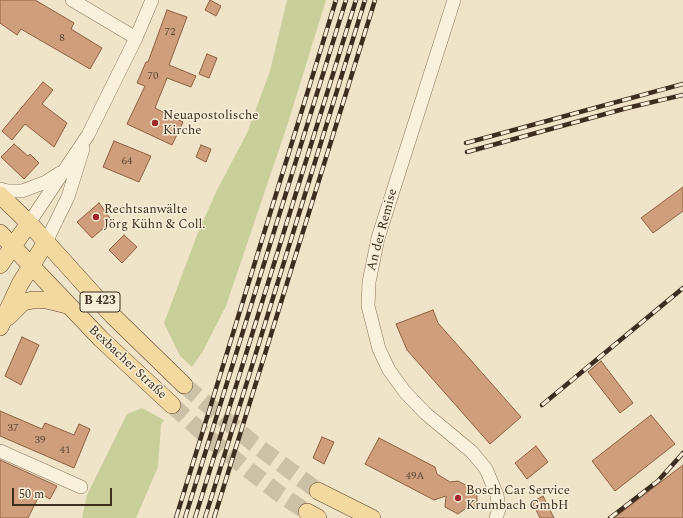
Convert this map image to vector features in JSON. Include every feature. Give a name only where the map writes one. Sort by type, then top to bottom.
[{"type":"main road","name":"Bexbacher Straße","points":[[0,195],[29,223],[112,315],[184,385]]},
{"type":"main road","points":[[0,265],[29,223]]},
{"type":"main road","name":"Bexbacher Straße","points":[[0,233],[67,305],[172,405]]},
{"type":"main road","points":[[0,328],[20,284],[46,242]]},
{"type":"main road","points":[[0,328],[12,311],[23,302],[46,300],[67,305]]},
{"type":"main road","points":[[318,490],[372,518]]},
{"type":"street","points":[[72,0],[136,38]]},
{"type":"street","points":[[29,223],[88,135],[136,38],[152,0]]},
{"type":"street","name":"An der Remise","points":[[454,0],[378,238],[369,282],[368,306],[379,349],[389,370],[405,392],[425,413],[472,452],[486,469],[497,494],[498,509],[496,518]]},
{"type":"street","points":[[46,242],[68,198],[88,135]]},
{"type":"street","points":[[0,189],[8,192],[30,189],[63,171]]},
{"type":"street","points":[[0,451],[81,487]]},
{"type":"green space","points":[[287,0],[326,0],[288,123],[226,306],[203,351],[192,367],[180,356],[164,323],[197,235],[217,190],[247,133],[270,71]]},
{"type":"green space","points":[[142,408],[164,420],[161,425],[158,467],[136,518],[82,518],[87,495],[127,414]]},
{"type":"building","points":[[0,0],[35,0],[74,23],[71,29],[102,48],[90,69],[21,29],[17,35],[0,23]]},
{"type":"building","points":[[210,0],[221,6],[216,16],[205,10]]},
{"type":"building","points":[[167,10],[187,17],[169,65],[196,76],[191,87],[167,78],[155,108],[183,122],[172,145],[127,124],[145,86],[137,83],[146,62],[148,62]]},
{"type":"building","points":[[207,54],[217,58],[209,78],[199,74]]},
{"type":"building","points":[[43,82],[53,90],[42,104],[67,123],[54,147],[25,124],[12,140],[2,131]]},
{"type":"building","points":[[114,141],[151,156],[139,182],[103,167]]},
{"type":"building","points":[[14,144],[28,156],[30,154],[39,163],[24,179],[1,157]]},
{"type":"building","points":[[201,145],[211,149],[206,162],[196,157]]},
{"type":"building","points":[[683,187],[683,211],[653,233],[641,218]]},
{"type":"building","name":"Rechtsanwälte Jörg Kühn & Coll.","points":[[99,203],[112,221],[92,238],[77,222]]},
{"type":"building","points":[[124,235],[137,247],[122,263],[109,250]]},
{"type":"building","points":[[433,310],[438,323],[521,417],[490,444],[407,350],[396,324]]},
{"type":"building","points":[[22,337],[39,345],[21,385],[5,376]]},
{"type":"building","points":[[601,361],[633,403],[620,413],[588,372]]},
{"type":"building","points":[[0,411],[42,429],[45,423],[74,435],[79,424],[90,429],[74,468],[0,436]]},
{"type":"building","points":[[651,415],[675,444],[615,491],[592,461]]},
{"type":"building","points":[[322,437],[334,442],[324,464],[313,458]]},
{"type":"building","points":[[379,438],[435,467],[437,474],[450,482],[458,481],[477,491],[477,507],[469,506],[458,514],[445,507],[446,496],[434,500],[365,464]]},
{"type":"building","points":[[536,446],[548,462],[527,479],[515,463]]},
{"type":"building","points":[[0,460],[57,486],[50,499],[40,494],[28,518],[0,518]]},
{"type":"building","points":[[683,465],[683,518],[614,518],[653,488]]},
{"type":"building","points":[[543,496],[554,518],[540,518],[532,502]]},
{"type":"tunnel","points":[[184,385],[253,443],[318,491]]},
{"type":"tunnel","points":[[172,405],[205,435],[242,465],[281,495],[307,512]]},
{"type":"railway","points":[[176,518],[336,0]]},
{"type":"railway","points":[[185,518],[346,0]]},
{"type":"railway","points":[[195,518],[356,0]]},
{"type":"railway","points":[[205,518],[365,0]]},
{"type":"railway","points":[[214,518],[375,0]]},
{"type":"railway","points":[[466,143],[683,84]]},
{"type":"railway","points":[[467,152],[627,108],[683,95]]},
{"type":"railway","points":[[542,405],[683,288]]},
{"type":"railway","points":[[610,518],[658,481],[683,453]]},
{"type":"place","name":"Neuapostolische Kirche","points":[[155,123]]},
{"type":"place","name":"Rechtsanwälte Jörg Kühn & Coll.","points":[[96,217]]},
{"type":"place","name":"Bosch Car Service Krumbach GmbH","points":[[458,498]]}]
